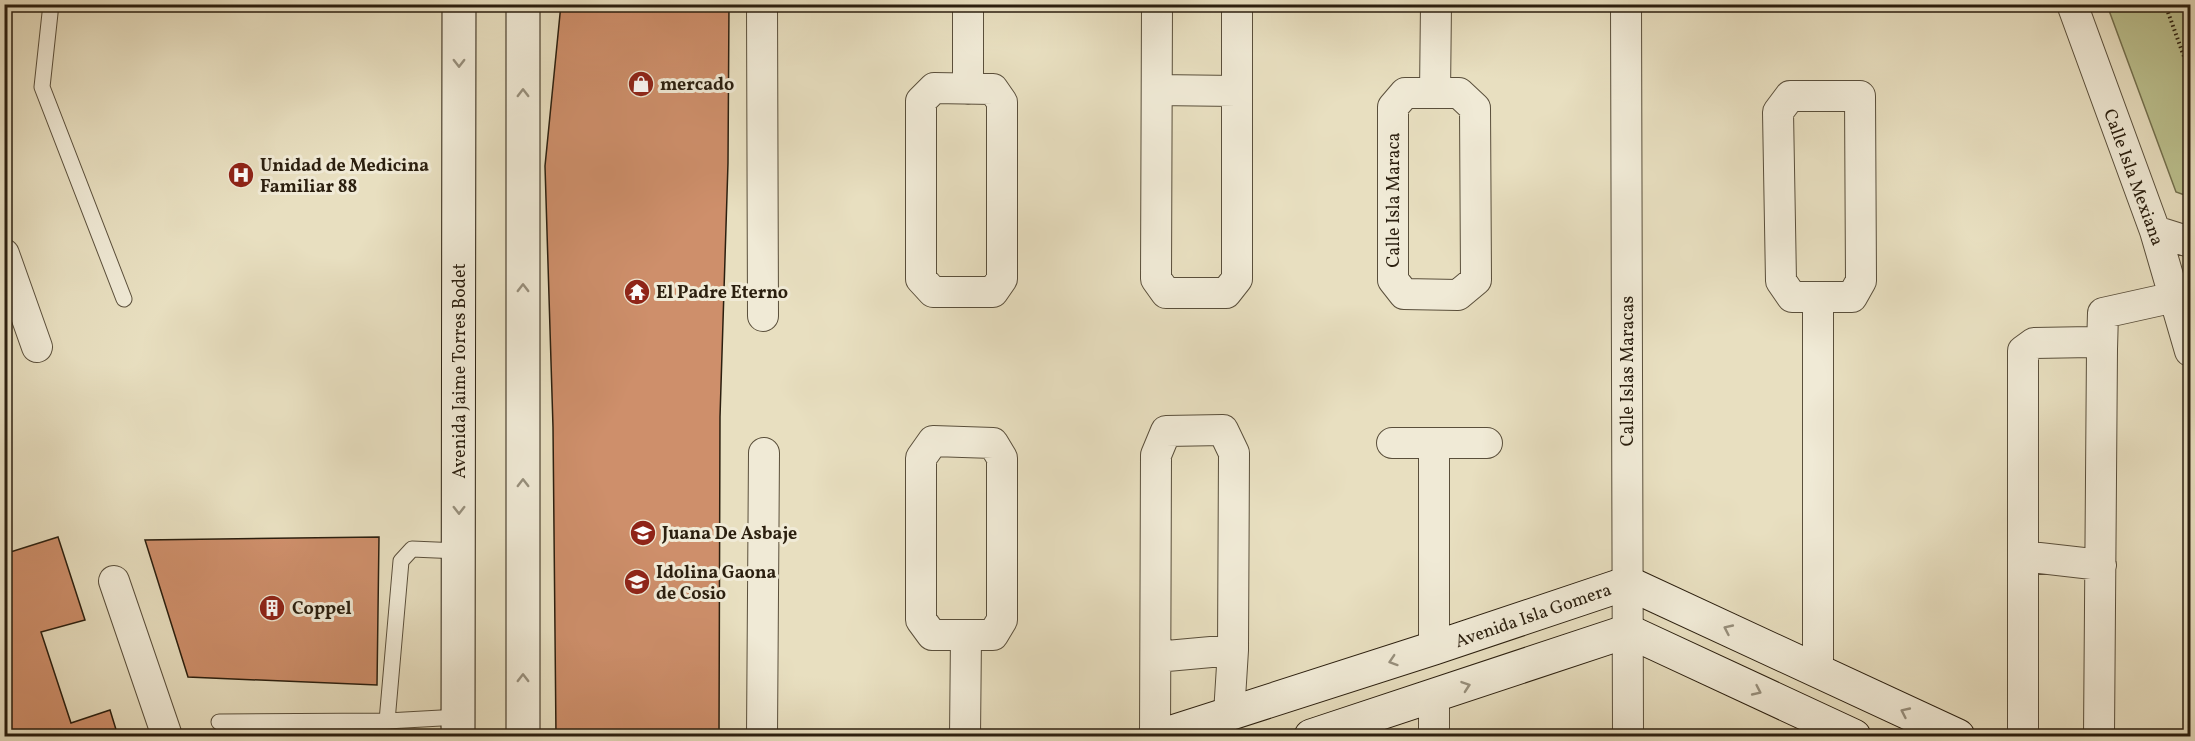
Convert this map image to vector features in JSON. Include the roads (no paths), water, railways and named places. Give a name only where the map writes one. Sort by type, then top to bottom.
[{"type":"street","name":"Avenida Jaime Torres Bodet","points":[[459,4],[459,727]]},
{"type":"street","points":[[523,4],[523,736]]},
{"type":"street","points":[[762,4],[763,316]]},
{"type":"street","points":[[968,4],[968,89]]},
{"type":"street","points":[[1157,4],[1156,279],[1166,293],[1226,293],[1238,279],[1237,4]]},
{"type":"street","points":[[1435,93],[1436,4]]},
{"type":"street","name":"Calle Islas Maracas","points":[[1626,4],[1629,736]]},
{"type":"street","name":"Calle Isla Mexiana","points":[[2072,4],[2155,231],[2190,351]]},
{"type":"street","points":[[934,88],[968,89],[993,89],[1002,102],[1002,279],[993,292],[933,292],[921,279],[921,101],[934,88]]},
{"type":"street","points":[[1157,90],[1236,91]]},
{"type":"street","name":"Calle Isla Maraca","points":[[1405,93],[1435,93],[1459,93],[1475,108],[1476,280],[1458,295],[1404,294],[1393,280],[1393,107],[1405,93]]},
{"type":"street","points":[[1790,96],[1860,96],[1861,281],[1852,297],[1818,297],[1792,297],[1781,281],[1778,112],[1790,96]]},
{"type":"street","points":[[2155,231],[2190,242]]},
{"type":"street","points":[[4,254],[37,347]]},
{"type":"street","points":[[1818,297],[1818,671]]},
{"type":"street","points":[[2099,736],[2103,313],[2175,297]]},
{"type":"street","points":[[2022,736],[2023,351],[2034,343],[2092,342],[2102,349]]},
{"type":"street","points":[[1155,736],[1156,455],[1166,431],[1223,430],[1234,453],[1233,650],[1228,714]]},
{"type":"street","points":[[933,441],[993,443],[1002,458],[1002,620],[993,635],[966,636],[932,636],[921,620],[921,458],[933,441]]},
{"type":"street","points":[[1392,443],[1487,443]]},
{"type":"street","points":[[1434,443],[1434,648]]},
{"type":"street","points":[[762,736],[764,453]]},
{"type":"street","points":[[2023,556],[2101,565]]},
{"type":"street","points":[[114,581],[167,736]]},
{"type":"street","name":"Avenida Isla Gomera","points":[[1160,736],[1628,583],[1958,736]]},
{"type":"street","points":[[1311,736],[1628,631],[1816,728],[1854,736]]},
{"type":"street","points":[[966,636],[966,736]]},
{"type":"street","points":[[1156,657],[1233,650]]},
{"type":"street","points":[[1434,697],[1434,736]]},
{"type":"lane","points":[[51,4],[42,87],[124,299]]},
{"type":"lane","points":[[387,721],[401,561],[412,549],[459,551]]},
{"type":"lane","points":[[219,722],[387,721],[459,727]]},
{"type":"place","name":"mercado","points":[[641,84]]},
{"type":"place","name":"Unidad de Medicina Familiar 88","points":[[241,175]]},
{"type":"place","name":"El Padre Eterno","points":[[637,292]]},
{"type":"place","name":"Juana De Asbaje","points":[[643,533]]},
{"type":"place","name":"Idolina Gaona de Cosio","points":[[637,582]]},
{"type":"place","name":"Coppel","points":[[272,608]]}]
